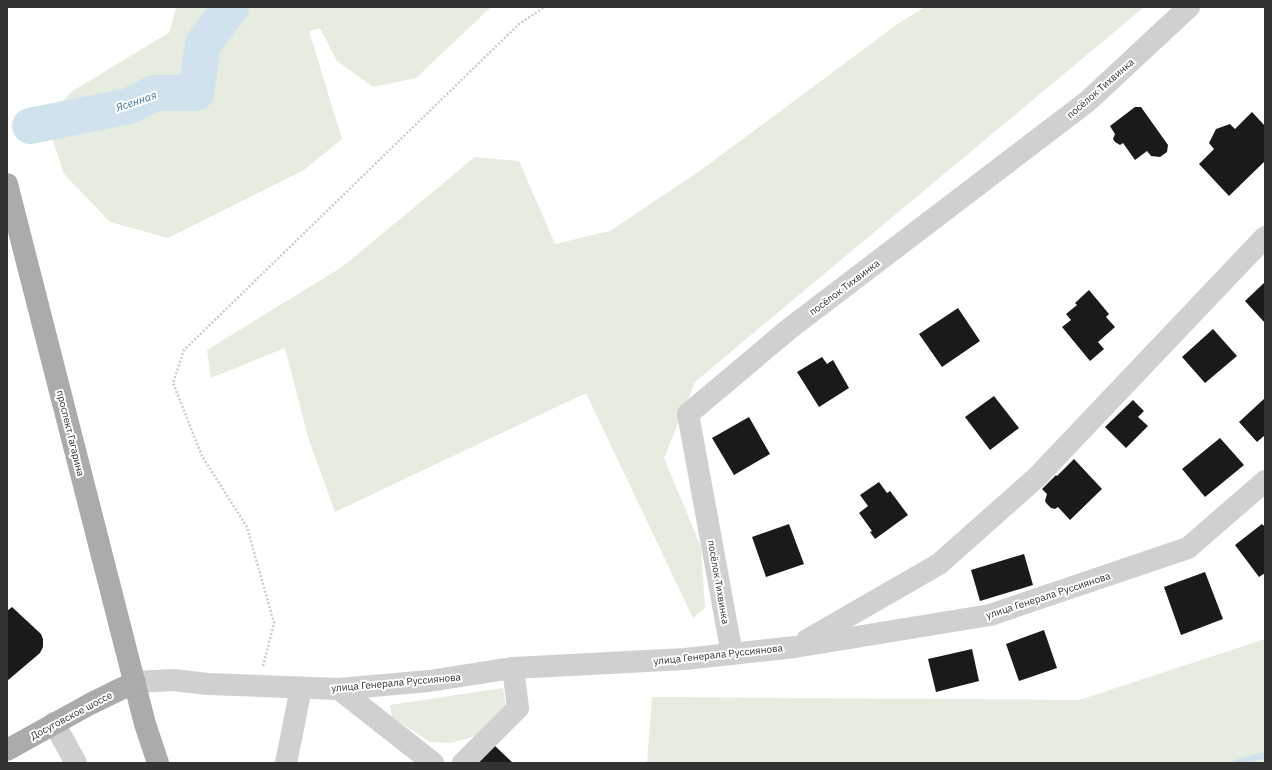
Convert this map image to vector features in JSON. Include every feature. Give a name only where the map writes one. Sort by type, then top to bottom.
[{"type":"main road","name":"проспект Гагарина","points":[[7,184],[145,724],[158,763]]},
{"type":"main road","name":"Досуговское шоссе","points":[[7,750],[54,723],[135,682]]},
{"type":"street","name":"посёлок Тихвинка","points":[[732,654],[688,414],[789,329],[1088,101],[1189,7]]},
{"type":"street","points":[[795,647],[939,564],[1037,477],[1265,237]]},
{"type":"street","name":"улица Генерала Руссиянова","points":[[135,682],[173,680],[208,684],[339,689],[429,681],[513,668],[685,659],[795,647],[990,615],[1188,548],[1265,481]]},
{"type":"street","points":[[463,763],[518,708],[513,668]]},
{"type":"street","points":[[286,763],[301,688]]},
{"type":"street","points":[[339,689],[433,763]]},
{"type":"street","points":[[54,723],[76,763]]},
{"type":"path","points":[[259,686],[274,623],[247,527],[202,456],[172,383],[184,350],[518,25],[544,7]]},
{"type":"shaded area","points":[[176,7],[491,7],[416,78],[373,87],[337,61],[320,28],[309,31],[342,139],[304,170],[168,238],[110,222],[64,174],[46,120],[71,92],[170,32]]},
{"type":"shaded area","points":[[925,7],[1144,7],[695,382],[664,458],[701,547],[705,608],[693,618],[586,393],[335,512],[308,437],[285,348],[211,378],[207,350],[342,267],[475,157],[519,161],[555,244],[610,231],[701,170],[899,23]]},
{"type":"shaded area","points":[[1265,639],[1265,763],[647,763],[652,697],[1079,700]]},
{"type":"shaded area","points":[[503,688],[506,707],[485,733],[451,743],[430,742],[392,717],[390,705]]},
{"type":"building","points":[[1135,107],[1141,107],[1168,145],[1167,152],[1160,157],[1151,156],[1147,151],[1135,160],[1123,143],[1120,145],[1113,139],[1115,134],[1110,126]]},
{"type":"building","points":[[1252,112],[1265,126],[1265,161],[1229,196],[1199,164],[1214,149],[1209,143],[1216,129],[1230,124],[1235,129]]},
{"type":"building","points":[[1265,282],[1265,323],[1245,301]]},
{"type":"building","points":[[1089,290],[1109,314],[1106,317],[1115,327],[1098,342],[1104,349],[1090,361],[1062,327],[1071,320],[1066,314],[1077,305],[1075,303]]},
{"type":"building","points":[[958,308],[980,341],[942,367],[919,334]]},
{"type":"building","points":[[1213,329],[1237,356],[1205,383],[1182,357]]},
{"type":"building","points":[[822,357],[827,364],[833,360],[849,388],[819,407],[797,372]]},
{"type":"building","points":[[994,396],[1019,428],[990,450],[965,417]]},
{"type":"building","points":[[1265,398],[1265,435],[1257,442],[1239,422]]},
{"type":"building","points":[[1133,400],[1144,411],[1138,417],[1148,426],[1126,448],[1105,427]]},
{"type":"building","points":[[749,417],[770,454],[734,475],[712,438]]},
{"type":"building","points":[[1220,438],[1244,465],[1205,497],[1182,469]]},
{"type":"building","points":[[1074,459],[1102,489],[1070,520],[1058,507],[1055,509],[1051,508],[1047,504],[1045,501],[1047,494],[1042,489]]},
{"type":"building","points":[[879,482],[887,493],[890,491],[908,515],[875,539],[870,532],[872,531],[859,513],[868,506],[860,495]]},
{"type":"building","points":[[789,524],[804,564],[766,577],[752,537]]},
{"type":"building","points":[[1262,524],[1265,527],[1265,573],[1259,577],[1235,545]]},
{"type":"building","points":[[1024,554],[1033,585],[980,601],[971,570]]},
{"type":"building","points":[[1205,572],[1223,619],[1181,635],[1164,587]]},
{"type":"building","points":[[12,607],[41,634],[43,639],[43,647],[40,653],[7,681],[7,611]]},
{"type":"building","points":[[1044,630],[1057,668],[1019,681],[1006,644]]},
{"type":"building","points":[[972,649],[979,681],[936,692],[928,659]]},
{"type":"building","points":[[494,745],[513,763],[477,763]]},
{"type":"waterway","name":"Ясенная","points":[[30,126],[129,106],[154,93],[196,93],[203,44],[231,7]]},
{"type":"waterway","points":[[1236,763],[1265,755]]}]
